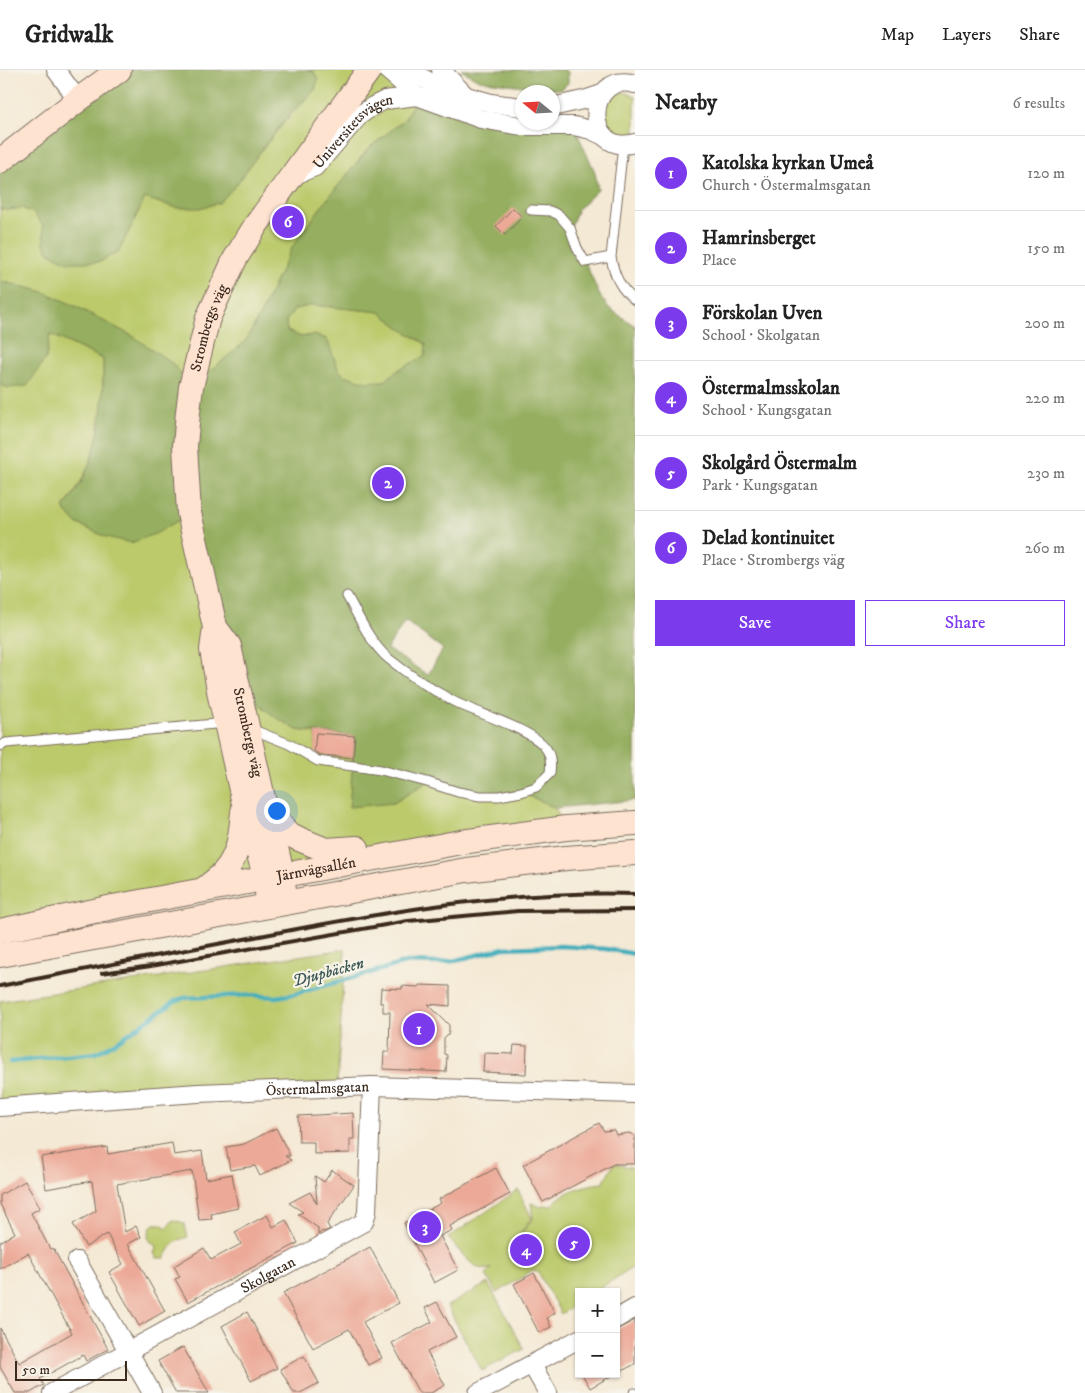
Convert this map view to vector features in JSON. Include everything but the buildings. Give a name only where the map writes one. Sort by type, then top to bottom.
[{"type":"main road","points":[[0,160],[119,70]]},
{"type":"main road","name":"Strombergs väg","points":[[276,904],[274,838],[254,801],[237,725],[229,646],[215,627],[189,514],[185,446],[191,387],[208,318],[235,259],[256,224],[369,70]]},
{"type":"main road","points":[[202,890],[225,871],[234,857],[254,801],[287,833],[299,840],[326,850],[350,849],[396,841],[461,842]]},
{"type":"main road","name":"Järnvägsallén","points":[[0,931],[113,907],[461,842],[566,828],[635,823]]},
{"type":"main road","name":"Järnvägsallén","points":[[0,955],[466,870],[566,858],[635,853]]},
{"type":"street","points":[[56,70],[78,100]]},
{"type":"street","name":"Universitetsvägen","points":[[387,70],[417,96],[474,117],[521,126],[574,126],[591,130],[616,143],[629,144]]},
{"type":"street","points":[[408,70],[448,92],[515,107]]},
{"type":"street","points":[[441,70],[466,96]]},
{"type":"street","points":[[604,136],[597,125],[595,111],[597,102],[605,91],[613,70]]},
{"type":"street","points":[[560,105],[587,99],[624,83],[635,84]]},
{"type":"street","name":"Universitetsvägen","points":[[291,176],[315,167],[360,115],[373,106],[385,100],[417,96]]},
{"type":"street","name":"Östermalmsgatan","points":[[0,1107],[198,1093],[372,1086],[635,1094]]},
{"type":"street","name":"Skolgatan","points":[[52,1393],[364,1222],[367,1212],[372,1086]]},
{"type":"street","points":[[77,1262],[152,1393]]},
{"type":"street","points":[[620,1317],[635,1308]]},
{"type":"street","points":[[478,1393],[575,1341]]},
{"type":"street","points":[[532,1365],[548,1393]]},
{"type":"lane","points":[[629,144],[611,257],[613,271],[618,282],[635,300]]},
{"type":"lane","points":[[531,210],[559,214],[570,228],[577,248],[585,262],[611,257]]},
{"type":"lane","points":[[0,746],[6,743],[237,725],[289,744],[318,761],[381,770],[458,792],[480,796],[499,796],[521,792],[536,787],[550,773],[551,763],[547,750],[537,740],[520,730],[455,702],[388,658],[370,636],[347,596]]},
{"type":"green space","points":[[119,70],[309,70],[314,72],[318,79],[315,90],[291,113],[236,185],[219,203],[199,208],[177,208],[145,198],[119,251],[100,262],[68,262],[49,253],[44,244],[43,226],[33,212],[21,208],[0,209],[0,161]]},
{"type":"green space","points":[[309,70],[436,70],[417,96],[405,119],[368,149],[318,211],[245,342],[191,387],[173,364],[134,337],[44,292],[0,281],[0,209],[21,208],[33,212],[43,226],[44,244],[119,251],[145,198],[163,204],[236,185],[273,136],[315,90],[314,72]]},
{"type":"green space","points":[[461,70],[565,70],[568,72],[568,83],[562,89],[560,89],[560,85],[515,85],[479,80]]},
{"type":"green space","points":[[624,92],[635,96],[635,132],[623,136],[606,128],[602,110],[603,104],[607,99]]},
{"type":"green space","points":[[417,96],[432,103],[515,116],[515,130],[560,130],[560,124],[574,126],[595,172],[598,190],[578,209],[570,228],[600,296],[610,309],[635,326],[635,800],[555,808],[521,792],[499,796],[427,782],[394,803],[349,807],[355,736],[297,730],[275,717],[239,687],[189,514],[157,533],[131,543],[106,537],[76,523],[63,508],[85,475],[92,457],[101,418],[103,359],[50,334],[46,358],[27,386],[9,388],[0,385],[0,281],[44,292],[134,337],[173,364],[191,387],[245,342],[291,249],[318,211],[368,149],[405,119]],"holes":[[[313,305],[380,312],[400,328],[426,344],[425,356],[400,369],[384,381],[366,382],[344,375],[338,369],[327,339],[314,335],[301,337],[287,331],[286,321],[295,309]],[[405,621],[443,649],[428,675],[387,649]]]},
{"type":"green space","points":[[313,305],[381,312],[400,328],[427,345],[425,356],[400,369],[384,381],[366,382],[344,376],[338,369],[332,355],[314,335],[301,337],[287,331],[286,321],[295,309]]},
{"type":"green space","points":[[50,334],[103,359],[101,419],[97,438],[85,473],[63,508],[76,523],[106,537],[189,513],[297,730],[316,733],[314,755],[353,758],[353,767],[427,782],[521,792],[555,808],[566,828],[0,931],[0,385],[9,388],[46,358]]},
{"type":"green space","points":[[345,949],[337,1087],[0,1107],[0,1001]]},
{"type":"green space","points":[[614,1164],[635,1168],[635,1266],[600,1288],[575,1288],[575,1305],[561,1314],[538,1272],[533,1270],[497,1293],[486,1275],[492,1268],[480,1268],[474,1265],[448,1238],[518,1190],[532,1218],[507,1250],[533,1219],[531,1203],[541,1207],[545,1205],[552,1206],[567,1193],[582,1187],[603,1183]]},
{"type":"green space","points":[[173,1220],[184,1223],[188,1237],[176,1242],[165,1258],[157,1258],[154,1253],[157,1246],[148,1237],[150,1228],[154,1224],[161,1224],[167,1228]]},
{"type":"green space","points":[[488,1283],[524,1349],[482,1371],[447,1306]]},
{"type":"waterway","name":"Djupbäcken","points":[[10,1062],[96,1053],[115,1043],[175,1001],[184,998],[248,995],[276,997],[295,994],[408,962],[437,963],[453,961],[504,948],[561,946],[606,949],[635,954]]},
{"type":"railway","points":[[0,986],[307,927],[446,904],[540,896],[635,894]]},
{"type":"railway","points":[[102,973],[408,921],[518,911],[635,910]]},
{"type":"place","name":"Delad kontinuitet","points":[[288,222]]},
{"type":"place","name":"Hamrinsberget","points":[[388,483]]},
{"type":"place","name":"Katolska kyrkan Umeå","points":[[419,1029]]},
{"type":"place","name":"Förskolan Uven","points":[[425,1227]]},
{"type":"place","name":"Skolgård Östermalm","points":[[574,1243]]},
{"type":"place","name":"Östermalmsskolan","points":[[526,1250]]}]
